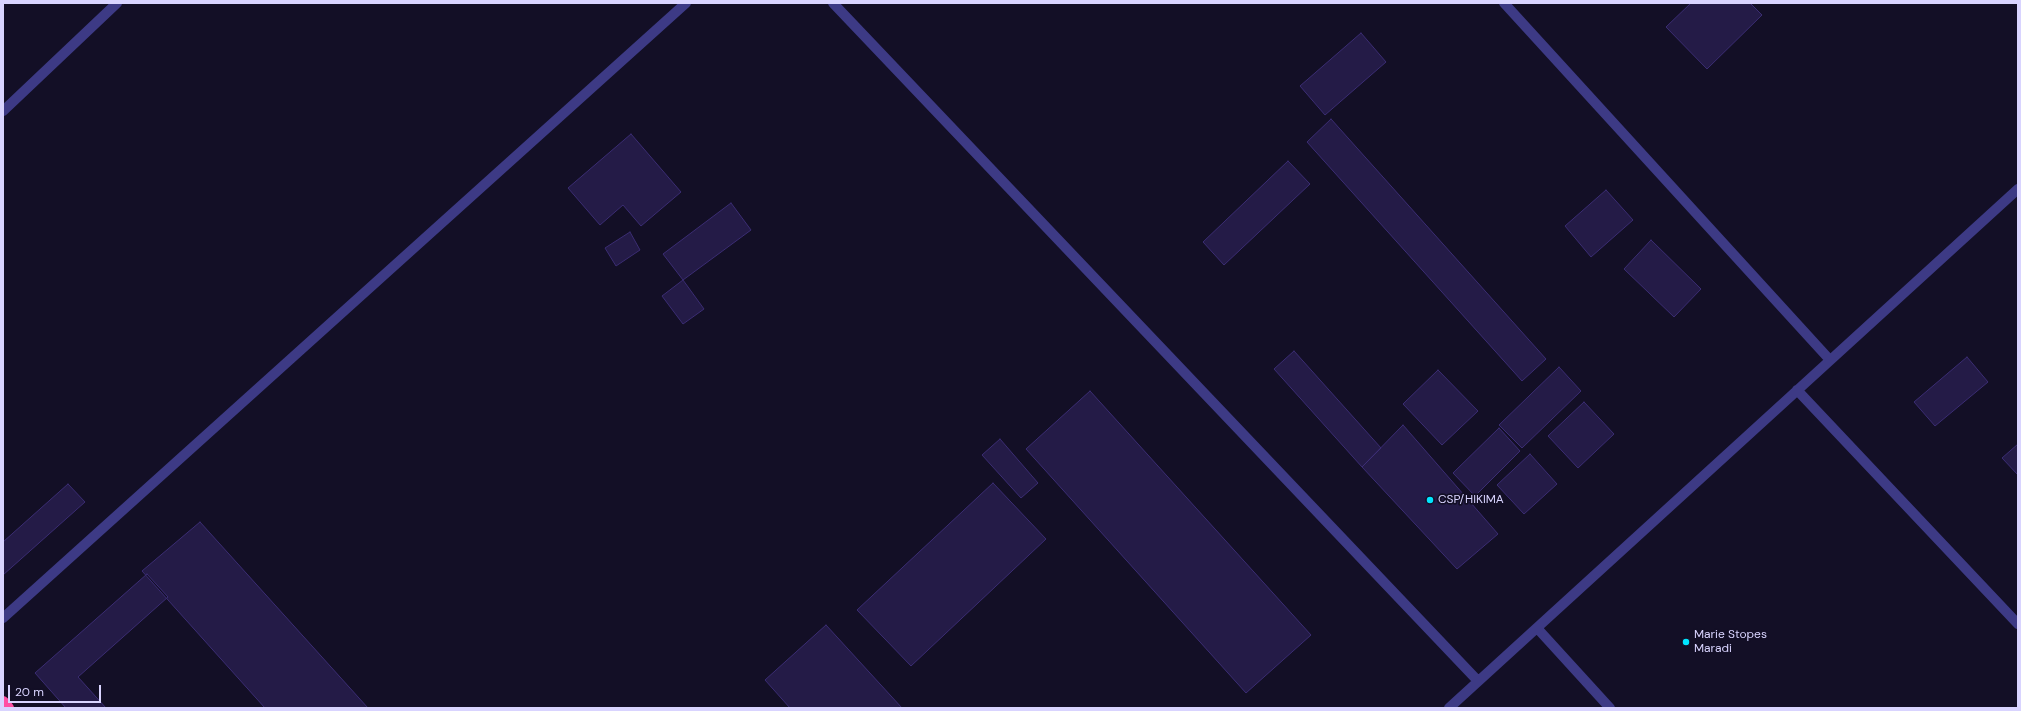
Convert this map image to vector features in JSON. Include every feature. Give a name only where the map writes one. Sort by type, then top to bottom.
[{"type":"street","points":[[3,110],[117,3]]},
{"type":"street","points":[[3,618],[686,3]]},
{"type":"street","points":[[833,3],[1478,681]]},
{"type":"street","points":[[1504,3],[1830,360]]},
{"type":"street","points":[[1448,708],[2018,189]]},
{"type":"street","points":[[1798,390],[2018,624]]},
{"type":"street","points":[[1537,628],[1610,708]]},
{"type":"building","points":[[1691,3],[1750,3],[1762,15],[1707,69],[1666,27]]},
{"type":"building","points":[[1361,33],[1386,62],[1325,115],[1300,86]]},
{"type":"building","points":[[1331,119],[1546,359],[1522,381],[1307,142]]},
{"type":"building","points":[[631,134],[681,192],[641,226],[623,205],[600,225],[568,188]]},
{"type":"building","points":[[1288,161],[1310,184],[1224,265],[1203,242]]},
{"type":"building","points":[[1606,190],[1633,220],[1591,257],[1565,226]]},
{"type":"building","points":[[731,203],[751,230],[683,280],[663,254]]},
{"type":"building","points":[[630,232],[640,250],[616,266],[605,248]]},
{"type":"building","points":[[1651,240],[1701,289],[1674,317],[1624,269]]},
{"type":"building","points":[[683,280],[704,309],[683,324],[662,296]]},
{"type":"building","points":[[1294,351],[1381,448],[1362,467],[1274,369]]},
{"type":"building","points":[[1967,357],[1988,382],[1935,426],[1914,402]]},
{"type":"building","points":[[1559,367],[1581,391],[1522,448],[1499,425]]},
{"type":"building","points":[[1438,370],[1478,411],[1442,445],[1403,404]]},
{"type":"building","points":[[1090,391],[1311,635],[1246,693],[1026,449]]},
{"type":"building","points":[[1584,402],[1614,434],[1578,468],[1548,436]]},
{"type":"building","name":"CSP/HIKIMA","points":[[1403,425],[1498,534],[1457,569],[1362,467]]},
{"type":"building","points":[[1499,428],[1520,451],[1475,496],[1453,473]]},
{"type":"building","points":[[1000,439],[1038,483],[1021,498],[982,455]]},
{"type":"building","points":[[2018,444],[2018,475],[2002,458]]},
{"type":"building","points":[[1530,454],[1557,484],[1524,514],[1497,485]]},
{"type":"building","points":[[993,483],[1046,539],[911,666],[857,610]]},
{"type":"building","points":[[68,484],[85,502],[3,575],[3,542]]},
{"type":"building","points":[[200,522],[368,708],[265,708],[142,571]]},
{"type":"building","points":[[147,574],[168,597],[78,677],[106,708],[66,708],[35,673]]},
{"type":"building","points":[[826,625],[902,708],[790,708],[765,680]]},
{"type":"place","name":"CSP/HIKIMA","points":[[1430,500]]},
{"type":"place","name":"Marie Stopes Maradi","points":[[1686,642]]}]
